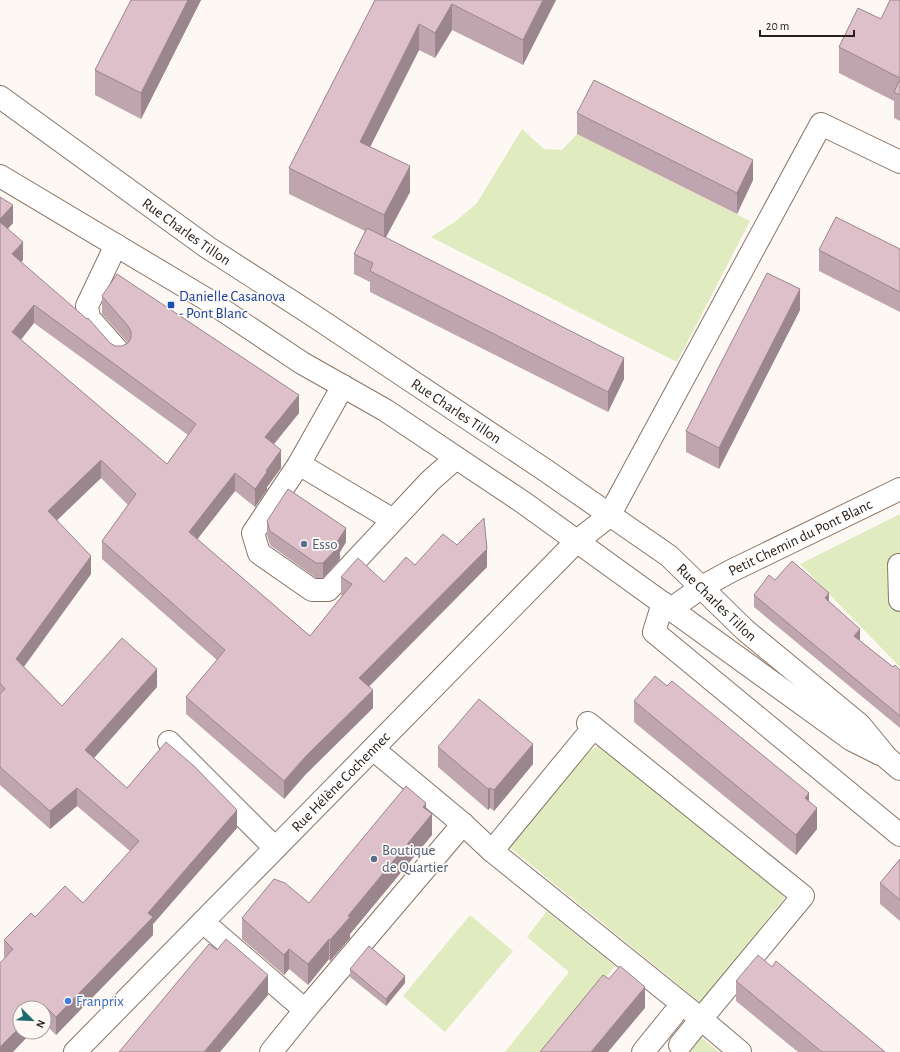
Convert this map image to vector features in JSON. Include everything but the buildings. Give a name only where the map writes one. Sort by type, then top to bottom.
[{"type":"street","name":"Rue Charles Tillon","points":[[0,97],[207,247],[311,314],[669,556],[745,630],[860,725],[893,763]]},
{"type":"street","points":[[609,516],[821,124],[900,162]]},
{"type":"street","name":"Rue Charles Tillon","points":[[0,176],[206,299],[302,363],[385,410],[524,503],[852,740],[893,763]]},
{"type":"street","points":[[116,245],[87,306],[89,318],[119,352]]},
{"type":"street","points":[[343,386],[299,464],[253,533],[259,553],[312,590],[328,590],[430,481],[456,458]]},
{"type":"street","points":[[299,464],[393,520]]},
{"type":"street","name":"Petit Chemin du Pont Blanc","points":[[667,606],[738,568],[900,489]]},
{"type":"street","name":"Rue Hélène Cochennec","points":[[75,1052],[576,542],[609,516]]},
{"type":"street","points":[[899,564],[900,600]]},
{"type":"street","points":[[667,606],[654,632],[900,835]]},
{"type":"street","points":[[492,851],[589,728],[803,896],[680,1045]]},
{"type":"street","points":[[169,742],[276,848]]},
{"type":"street","points":[[373,749],[463,824],[492,851],[740,1052]]},
{"type":"street","points":[[271,1052],[463,824]]},
{"type":"street","points":[[203,922],[305,1010]]},
{"type":"street","points":[[643,1052],[672,1015]]},
{"type":"green space","points":[[522,129],[544,149],[562,150],[577,134],[750,221],[677,362],[431,237],[456,221],[477,203]]},
{"type":"green space","points":[[900,514],[900,667],[800,564]]},
{"type":"green space","points":[[600,744],[785,897],[763,925],[765,928],[701,1003],[509,847],[582,757]]},
{"type":"green space","points":[[547,911],[615,966],[544,1052],[505,1052],[569,972],[527,937]]},
{"type":"green space","points":[[470,915],[513,951],[445,1032],[403,996]]},
{"type":"green space","points":[[697,1034],[719,1052],[669,1052],[692,1042]]},
{"type":"place","name":"Danielle Casanova - Pont Blanc","points":[[171,305]]},
{"type":"place","name":"Esso","points":[[304,544]]},
{"type":"place","name":"Boutique de Quartier","points":[[374,859]]},
{"type":"place","name":"Franprix","points":[[68,1001]]}]
